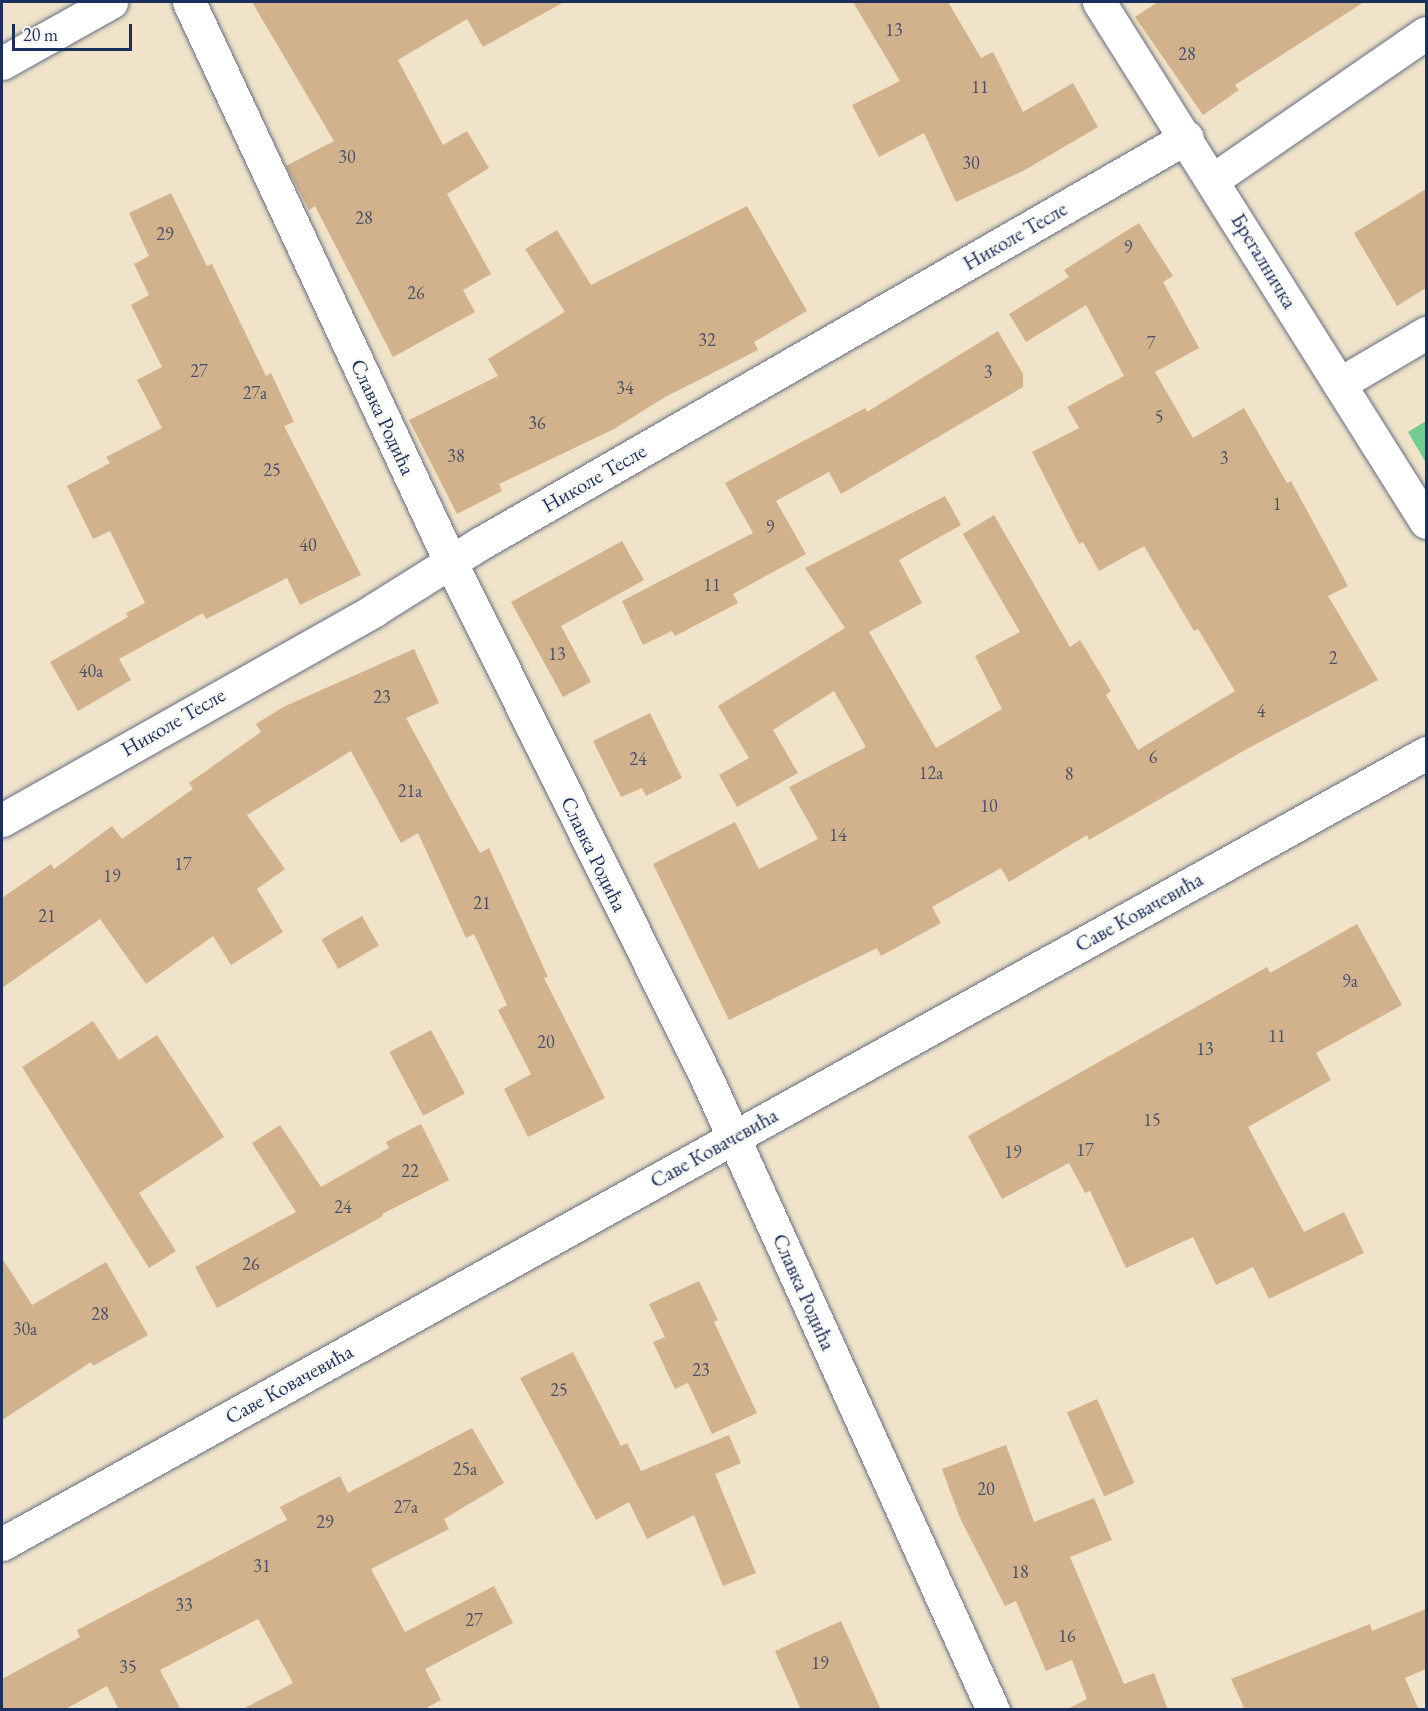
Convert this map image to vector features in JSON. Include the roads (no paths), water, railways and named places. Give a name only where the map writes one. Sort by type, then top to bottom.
[{"type":"street","points":[[2,63],[111,2]]},
{"type":"street","name":"Славка Родића","points":[[189,2],[450,561],[732,1138],[993,1710]]},
{"type":"street","name":"Брегалничка","points":[[1099,2],[1214,179],[1426,522]]},
{"type":"street","points":[[1214,179],[1426,33]]},
{"type":"street","name":"Николе Тесле","points":[[2,820],[374,610],[450,561],[1187,137]]},
{"type":"street","points":[[1339,384],[1426,333]]},
{"type":"street","name":"Саве Ковачевића","points":[[2,1544],[1426,753]]}]
